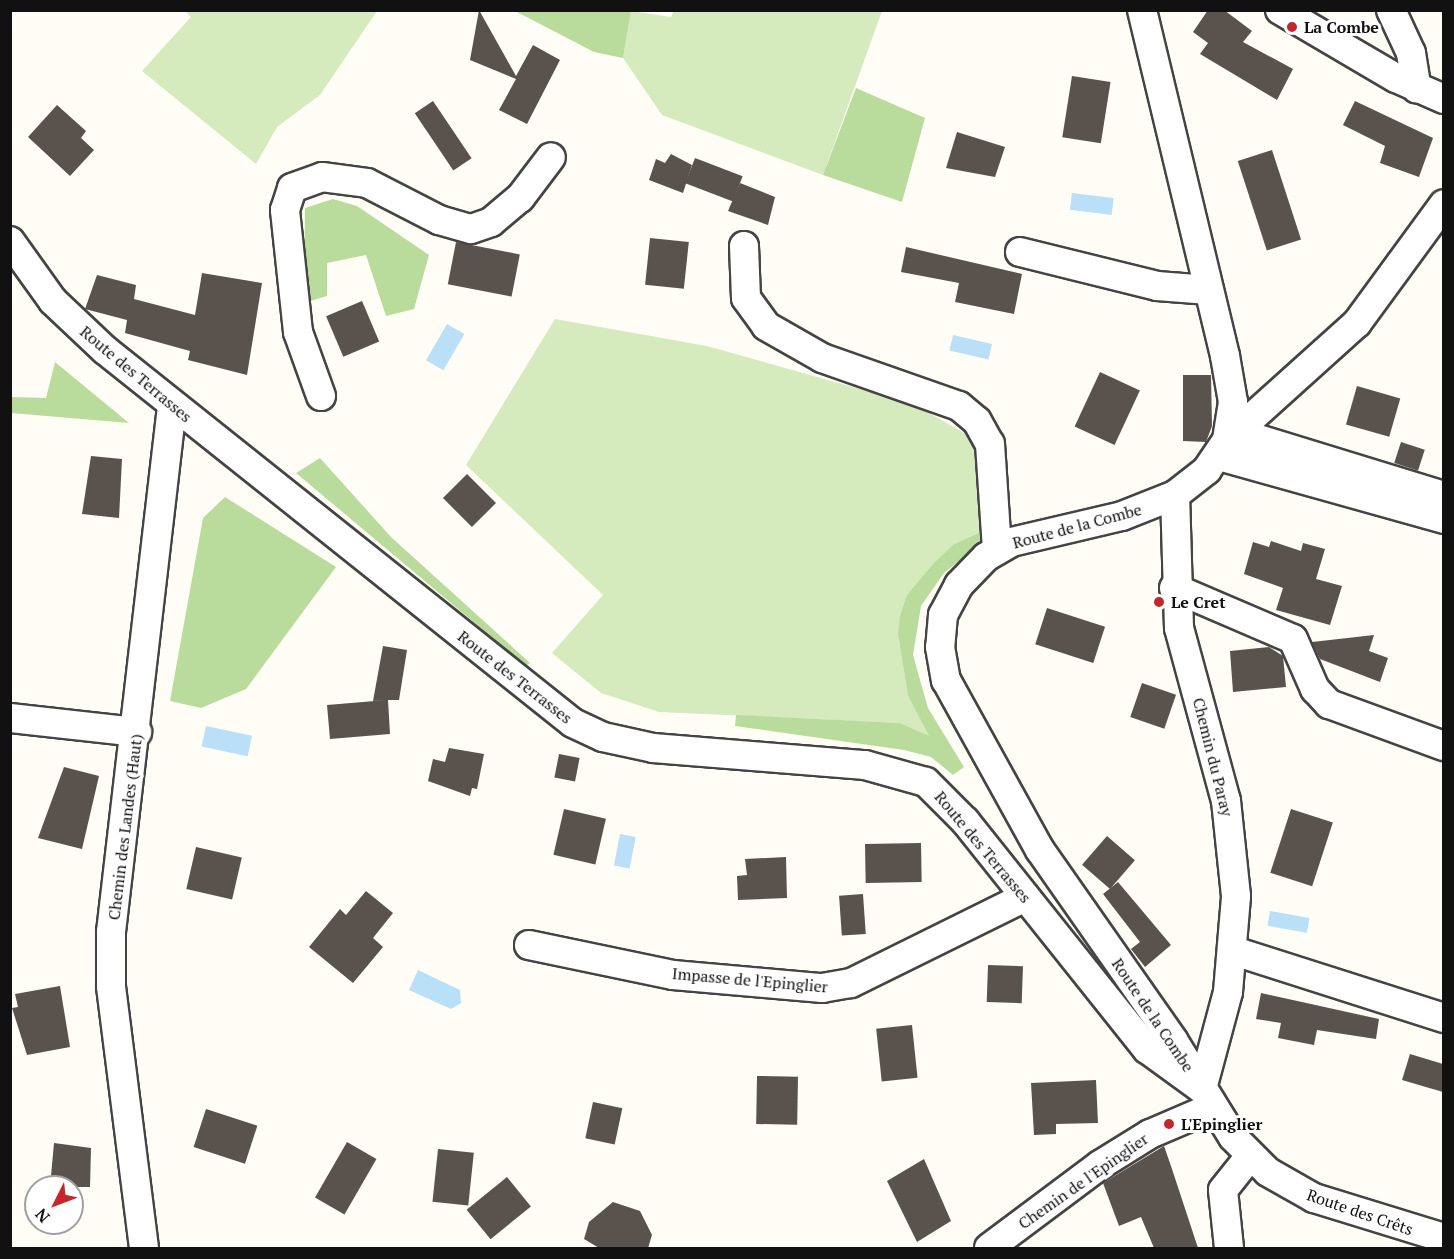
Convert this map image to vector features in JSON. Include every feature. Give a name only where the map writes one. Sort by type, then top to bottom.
[{"type":"street","points":[[1142,10],[1209,290],[1233,402],[1227,442]]},
{"type":"street","points":[[1280,10],[1417,89],[1443,99]]},
{"type":"street","points":[[1391,10],[1411,52],[1417,89]]},
{"type":"street","points":[[321,396],[298,332],[285,210],[291,188],[322,177],[368,183],[439,220],[471,229],[491,222],[520,198],[551,157]]},
{"type":"street","name":"Route de la Combe","points":[[1250,1156],[1208,1098],[1040,850],[946,680],[940,647],[943,615],[959,585],[997,550],[1122,516],[1175,495],[1227,442],[1357,323],[1441,208]]},
{"type":"street","name":"Route des Terrasses","points":[[10,241],[53,301],[172,405],[573,723],[603,737],[664,750],[832,761],[916,776],[946,799],[1147,1049],[1208,1098]]},
{"type":"street","points":[[744,246],[746,298],[766,326],[822,358],[959,406],[977,422],[990,444],[997,550]]},
{"type":"street","points":[[1020,252],[1156,286],[1209,290]]},
{"type":"street","name":"Chemin des Landes (Haut)","points":[[144,1248],[111,987],[111,932],[137,732],[172,405]]},
{"type":"street","points":[[1227,442],[1443,496]]},
{"type":"street","points":[[1227,442],[1443,519]]},
{"type":"street","name":"Chemin du Paray","points":[[1175,495],[1174,588],[1179,628],[1226,801],[1236,896],[1234,951],[1208,1098]]},
{"type":"street","points":[[1174,588],[1293,639],[1315,689],[1329,704],[1443,746]]},
{"type":"street","points":[[10,718],[137,732]]},
{"type":"street","name":"Impasse de l'Epinglier","points":[[529,945],[673,975],[822,988],[851,983],[1025,897]]},
{"type":"street","points":[[1234,951],[1443,1018]]},
{"type":"street","name":"Chemin de l'Epinglier","points":[[990,1248],[1110,1159],[1208,1098]]},
{"type":"street","points":[[1229,1248],[1223,1190],[1250,1156]]},
{"type":"street","name":"Route des Crêts","points":[[1250,1156],[1314,1198],[1443,1238]]},
{"type":"green space","points":[[674,10],[882,11],[823,175],[662,115],[623,58],[631,11],[671,17]]},
{"type":"green space","points":[[185,11],[377,11],[320,95],[277,127],[256,164],[142,71],[191,17]]},
{"type":"green space","points":[[515,11],[631,11],[623,58],[594,52]]},
{"type":"green space","points":[[856,88],[925,118],[902,202],[823,175]]},
{"type":"green space","points":[[333,199],[357,206],[429,255],[414,309],[386,316],[366,255],[327,263],[327,296],[304,303],[305,208]]},
{"type":"green space","points":[[555,319],[707,346],[913,404],[973,438],[990,528],[954,544],[898,635],[908,696],[930,737],[900,723],[659,712],[601,693],[552,653],[603,595],[466,465]]},
{"type":"green space","points":[[55,362],[129,423],[11,413],[11,397],[46,398]]},
{"type":"green space","points":[[320,458],[391,537],[530,663],[526,666],[296,473]]},
{"type":"green space","points":[[225,497],[336,567],[246,689],[201,708],[170,701],[203,518]]},
{"type":"green space","points":[[990,528],[990,536],[944,573],[921,606],[913,655],[928,708],[964,767],[953,775],[931,757],[904,750],[735,726],[736,715],[900,723],[929,736],[908,696],[898,635],[900,616],[907,595],[934,563],[954,544]]},
{"type":"water","points":[[1072,193],[1114,198],[1112,215],[1070,210]]},
{"type":"water","points":[[447,324],[464,334],[443,370],[426,360]]},
{"type":"water","points":[[953,335],[992,344],[988,360],[949,351]]},
{"type":"water","points":[[206,726],[252,736],[248,756],[202,747]]},
{"type":"water","points":[[620,834],[636,837],[630,868],[614,865]]},
{"type":"water","points":[[1270,911],[1309,918],[1307,933],[1267,926]]},
{"type":"water","points":[[418,970],[460,990],[461,1003],[451,1009],[409,990]]},
{"type":"building","points":[[479,10],[516,76],[533,45],[560,60],[527,124],[499,110],[516,79],[470,60]]},
{"type":"building","points":[[1208,10],[1224,10],[1252,31],[1243,42],[1293,69],[1277,100],[1200,54],[1208,43],[1193,32]]},
{"type":"building","points":[[1072,76],[1111,82],[1101,143],[1062,137]]},
{"type":"building","points":[[433,101],[472,158],[453,171],[415,113]]},
{"type":"building","points":[[1355,101],[1433,138],[1419,177],[1380,163],[1385,146],[1343,125]]},
{"type":"building","points":[[57,105],[86,131],[81,138],[94,150],[70,176],[28,137]]},
{"type":"building","points":[[957,132],[1005,147],[995,177],[946,168]]},
{"type":"building","points":[[1272,150],[1301,239],[1267,251],[1238,161]]},
{"type":"building","points":[[671,154],[692,165],[683,193],[649,180],[656,159],[665,163]]},
{"type":"building","points":[[695,158],[743,176],[733,201],[685,183]]},
{"type":"building","points":[[740,183],[775,197],[768,225],[728,211]]},
{"type":"building","points":[[650,238],[689,242],[684,289],[645,285]]},
{"type":"building","points":[[456,242],[520,254],[512,297],[448,284]]},
{"type":"building","points":[[906,247],[1022,274],[1014,314],[955,302],[959,283],[901,272]]},
{"type":"building","points":[[202,273],[262,283],[247,375],[188,360],[190,351],[125,333],[127,320],[85,309],[97,275],[136,285],[134,299],[195,315]]},
{"type":"building","points":[[362,301],[379,342],[343,357],[326,316]]},
{"type":"building","points":[[1100,372],[1140,391],[1115,445],[1075,426]]},
{"type":"building","points":[[1183,375],[1211,375],[1212,426],[1206,442],[1183,441]]},
{"type":"building","points":[[1357,386],[1400,398],[1389,437],[1346,424]]},
{"type":"building","points":[[1401,442],[1425,450],[1418,471],[1394,463]]},
{"type":"building","points":[[91,456],[122,459],[119,518],[82,514]]},
{"type":"building","points":[[467,474],[496,503],[472,527],[443,498]]},
{"type":"building","points":[[1271,541],[1301,551],[1303,543],[1325,549],[1316,579],[1342,586],[1330,625],[1276,610],[1283,588],[1244,574],[1253,542],[1269,547]]},
{"type":"building","points":[[1047,608],[1105,627],[1093,663],[1035,644]]},
{"type":"building","points":[[1374,635],[1369,651],[1388,658],[1380,682],[1320,659],[1312,642]]},
{"type":"building","points":[[383,646],[407,650],[399,700],[388,700],[390,734],[330,739],[327,705],[387,700],[373,701]]},
{"type":"building","points":[[1269,647],[1283,656],[1286,687],[1233,692],[1230,651]]},
{"type":"building","points":[[1142,683],[1176,695],[1164,729],[1130,717]]},
{"type":"building","points":[[449,748],[484,754],[477,789],[472,788],[470,796],[428,781],[433,759],[445,762]]},
{"type":"building","points":[[559,754],[580,758],[575,782],[554,778]]},
{"type":"building","points":[[64,767],[99,776],[82,849],[38,838]]},
{"type":"building","points":[[564,809],[606,819],[595,864],[553,855]]},
{"type":"building","points":[[1291,809],[1333,823],[1312,886],[1270,873]]},
{"type":"building","points":[[1107,836],[1135,860],[1110,889],[1082,865]]},
{"type":"building","points":[[921,843],[922,882],[866,883],[865,844]]},
{"type":"building","points":[[196,847],[242,858],[232,899],[186,889]]},
{"type":"building","points":[[786,857],[787,898],[738,900],[737,876],[747,875],[745,859]]},
{"type":"building","points":[[1118,882],[1171,945],[1145,967],[1131,949],[1140,942],[1103,894]]},
{"type":"building","points":[[366,891],[393,913],[373,938],[383,947],[353,983],[309,947],[340,909],[346,915]]},
{"type":"building","points":[[863,894],[866,934],[842,936],[839,896]]},
{"type":"building","points":[[988,965],[1023,966],[1022,1003],[987,1002]]},
{"type":"building","points":[[60,986],[70,1047],[27,1055],[12,1008],[18,1007],[15,994]]},
{"type":"building","points":[[1261,993],[1379,1019],[1376,1039],[1317,1030],[1314,1045],[1278,1038],[1281,1023],[1256,1019]]},
{"type":"building","points":[[912,1025],[918,1078],[882,1081],[876,1029]]},
{"type":"building","points":[[1410,1054],[1443,1064],[1443,1092],[1402,1080]]},
{"type":"building","points":[[757,1076],[798,1077],[797,1125],[756,1124]]},
{"type":"building","points":[[1096,1080],[1098,1123],[1056,1124],[1056,1134],[1034,1135],[1031,1083]]},
{"type":"building","points":[[593,1102],[622,1108],[615,1144],[585,1138]]},
{"type":"building","points":[[206,1109],[257,1126],[245,1164],[194,1147]]},
{"type":"building","points":[[347,1142],[376,1159],[344,1214],[315,1197]]},
{"type":"building","points":[[54,1143],[91,1148],[90,1187],[84,1187],[84,1175],[51,1175]]},
{"type":"building","points":[[1164,1146],[1198,1248],[1154,1248],[1141,1217],[1119,1226],[1103,1183]]},
{"type":"building","points":[[438,1149],[474,1153],[468,1205],[432,1202]]},
{"type":"building","points":[[924,1159],[951,1221],[917,1242],[887,1181]]},
{"type":"building","points":[[507,1177],[531,1207],[491,1239],[467,1210]]},
{"type":"building","points":[[613,1202],[640,1211],[652,1235],[648,1248],[599,1248],[584,1239],[589,1222]]},
{"type":"place","name":"La Combe","points":[[1292,27]]},
{"type":"place","name":"Le Cret","points":[[1159,602]]},
{"type":"place","name":"L'Epinglier","points":[[1169,1124]]}]
